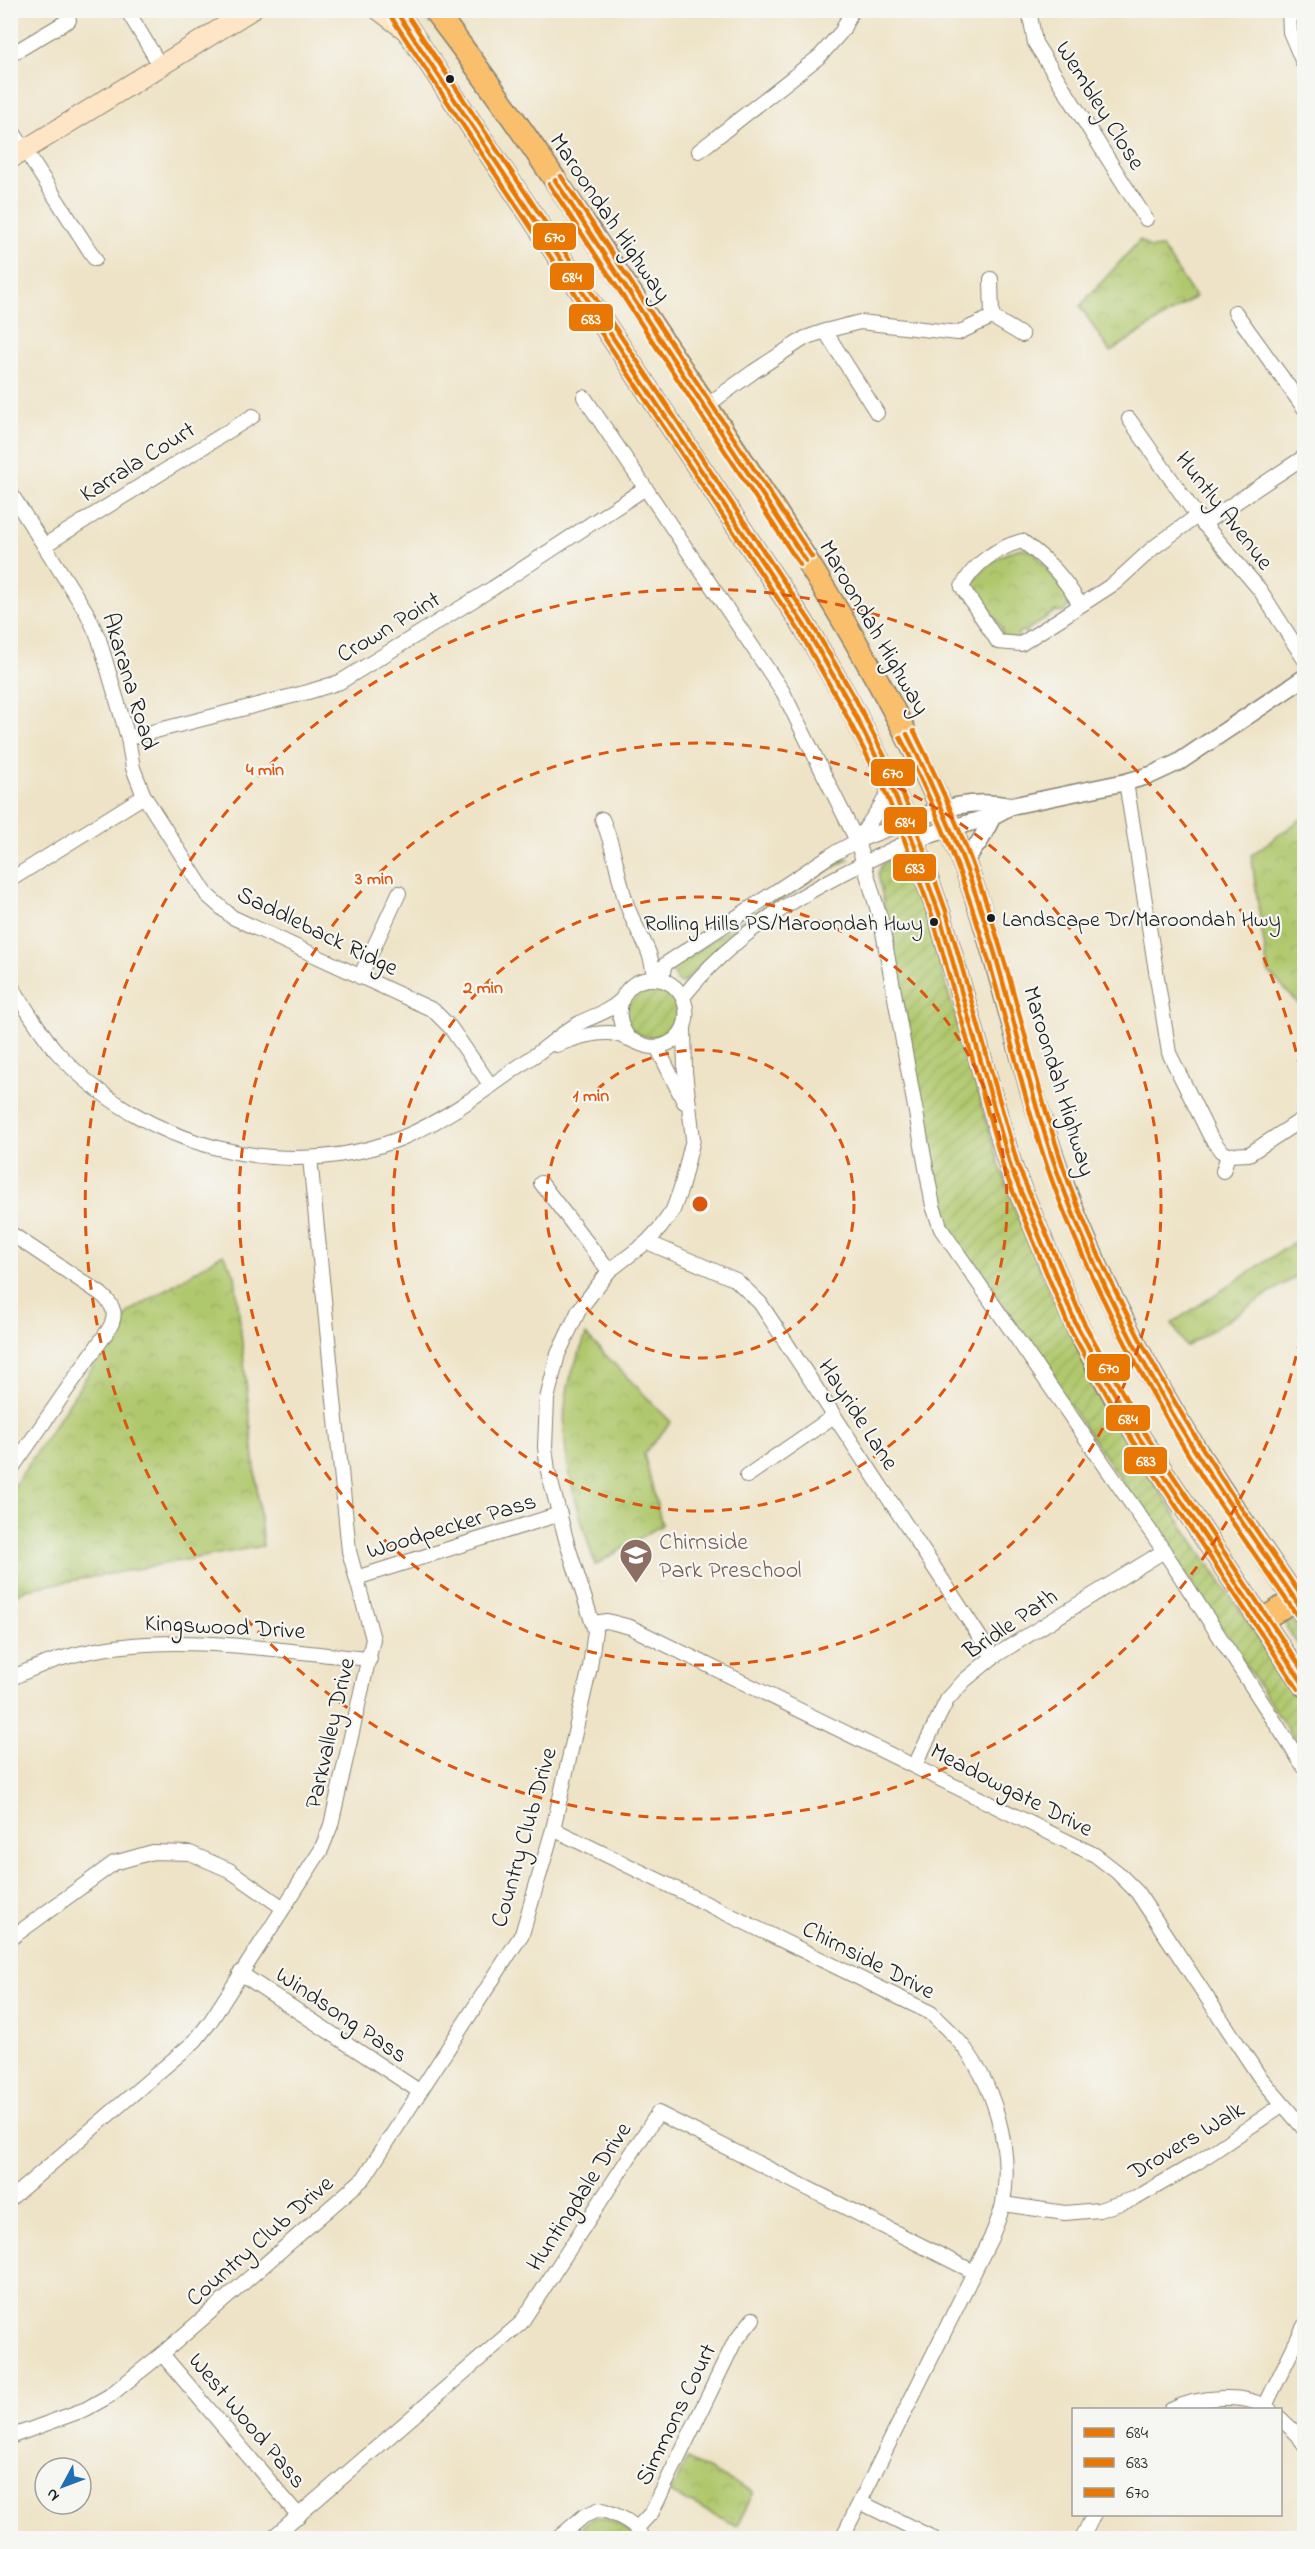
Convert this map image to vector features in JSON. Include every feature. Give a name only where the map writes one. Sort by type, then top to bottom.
[{"type":"highway","points":[[395,10],[804,625],[848,701],[891,786],[909,831],[939,913],[1011,1168],[1076,1324],[1138,1436],[1305,1685]]},
{"type":"highway","name":"Maroondah Highway","points":[[434,10],[497,95],[706,406],[862,651],[910,740],[964,862],[994,952],[1038,1115],[1064,1190],[1109,1298],[1175,1418],[1235,1512],[1300,1606]]},
{"type":"highway","points":[[1260,1621],[1300,1606]]},
{"type":"main road","points":[[18,155],[251,10]]},
{"type":"main road","points":[[379,10],[411,34]]},
{"type":"street","points":[[127,10],[161,67]]},
{"type":"street","points":[[699,151],[820,56],[842,31],[852,10]]},
{"type":"street","name":"Wembley Close","points":[[1029,10],[1035,43],[1146,219]]},
{"type":"street","points":[[1289,10],[1290,32],[1305,65]]},
{"type":"street","points":[[10,55],[69,20]]},
{"type":"street","points":[[10,127],[18,155],[95,259]]},
{"type":"street","points":[[991,279],[992,317]]},
{"type":"street","points":[[1235,312],[1305,408]]},
{"type":"street","points":[[706,406],[805,338],[825,331],[860,322],[958,333],[992,317]]},
{"type":"street","points":[[992,317],[1022,335]]},
{"type":"street","points":[[825,331],[877,413]]},
{"type":"street","points":[[584,398],[783,692],[857,841],[881,921],[933,1206],[941,1229],[1164,1551],[1305,1767]]},
{"type":"street","name":"Karrala Court","points":[[45,545],[253,416]]},
{"type":"street","name":"Huntly Avenue","points":[[1129,419],[1200,520],[1260,590],[1305,659]]},
{"type":"street","points":[[1080,605],[1067,582],[1048,561],[1022,541],[1003,546],[969,573],[962,587],[998,642],[1021,644],[1115,583],[1153,548],[1305,457]]},
{"type":"street","name":"Crown Point","points":[[128,738],[340,682],[494,588],[644,489]]},
{"type":"street","name":"Akarana Road","points":[[10,492],[87,612],[99,639],[128,738],[134,768],[144,796]]},
{"type":"street","points":[[658,979],[667,963],[806,870],[857,841],[909,831],[946,818],[993,816],[1011,806],[1126,782],[1179,762],[1305,678]]},
{"type":"street","points":[[1126,782],[1170,1053],[1210,1136],[1221,1151],[1228,1155],[1240,1156],[1256,1151],[1305,1118]]},
{"type":"street","points":[[857,841],[882,804],[891,786]]},
{"type":"street","points":[[10,880],[144,796]]},
{"type":"street","name":"Saddleback Ridge","points":[[144,796],[207,895],[232,917],[432,1011],[441,1018],[491,1086]]},
{"type":"street","points":[[946,818],[958,804],[996,803],[1011,806]]},
{"type":"street","points":[[964,862],[980,841],[993,816]]},
{"type":"street","points":[[602,819],[611,840],[627,906],[653,961],[658,979]]},
{"type":"street","points":[[683,997],[730,946],[802,895],[864,862],[909,831]]},
{"type":"street","points":[[360,977],[399,893]]},
{"type":"street","points":[[10,984],[15,1003],[82,1077],[112,1101],[146,1122],[215,1148],[254,1155],[310,1158],[364,1149],[401,1138],[457,1110],[576,1025],[607,1012],[631,987],[646,979],[658,979],[674,986],[683,997],[687,1012],[684,1028],[673,1041],[657,1047],[647,1047],[612,1033],[592,1033],[543,1049]]},
{"type":"street","points":[[621,1000],[619,1020],[629,1038]]},
{"type":"street","name":"Country Club Drive","points":[[10,2437],[94,2405],[109,2396],[162,2354],[364,2178],[522,1934],[553,1829],[590,1667],[594,1623],[548,1471],[545,1423],[549,1387],[558,1354],[583,1304],[609,1271],[647,1242],[673,1210],[693,1148],[685,1072],[684,1028]]},
{"type":"street","name":"Country Club Drive","points":[[657,1047],[690,1114]]},
{"type":"street","points":[[1223,1171],[1228,1155]]},
{"type":"street","name":"Parkvalley Drive","points":[[10,2199],[180,2055],[210,2022],[282,1907],[321,1850],[331,1825],[373,1639],[349,1551],[310,1158]]},
{"type":"street","points":[[541,1183],[609,1271]]},
{"type":"street","points":[[10,1233],[101,1294],[110,1302],[115,1312],[114,1322],[10,1471]]},
{"type":"street","name":"Hayride Lane","points":[[647,1242],[736,1280],[760,1303],[993,1657]]},
{"type":"street","points":[[747,1476],[834,1416]]},
{"type":"street","name":"Woodpecker Pass","points":[[356,1578],[560,1514]]},
{"type":"street","name":"Bridle Path","points":[[915,1765],[947,1700],[965,1680],[993,1657],[1164,1551]]},
{"type":"street","name":"Meadowgate Drive","points":[[594,1623],[607,1621],[630,1627],[1095,1855],[1137,1892],[1259,2076],[1305,2129]]},
{"type":"street","name":"Kingswood Drive","points":[[10,1679],[38,1666],[94,1649],[146,1643],[188,1642],[370,1659]]},
{"type":"street","name":"Chirnside Drive","points":[[553,1829],[931,2013],[958,2039],[981,2075],[994,2102],[1003,2139],[1005,2171],[1003,2204],[991,2238],[842,2538]]},
{"type":"street","points":[[10,1939],[114,1863],[153,1852],[190,1853],[229,1870],[282,1907]]},
{"type":"street","name":"Windsong Pass","points":[[240,1973],[419,2091]]},
{"type":"street","name":"Drovers Walk","points":[[1003,2204],[1065,2212],[1099,2210],[1136,2198],[1198,2162],[1282,2105]]},
{"type":"street","name":"Huntingdale Drive","points":[[272,2538],[521,2323],[658,2113],[974,2272]]},
{"type":"street","name":"Simmons Court","points":[[639,2533],[652,2512],[735,2343],[753,2319]]},
{"type":"street","points":[[1174,2408],[1208,2398],[1245,2400],[1268,2408],[1305,2326]]},
{"type":"street","name":"West Wood Pass","points":[[162,2354],[299,2516]]},
{"type":"street","points":[[1282,2419],[1305,2445]]},
{"type":"street","points":[[860,2502],[933,2538]]},
{"type":"street","points":[[558,2538],[596,2509],[629,2521],[639,2533]]},
{"type":"street","points":[[1082,2538],[1093,2516]]},
{"type":"green space","points":[[1140,240],[1150,248],[1162,247],[1195,297],[1110,352],[1080,306]]},
{"type":"green space","points":[[1021,548],[1034,552],[1069,597],[1068,607],[1063,613],[1056,611],[1027,630],[1026,634],[1022,631],[1018,633],[1019,642],[1001,636],[1002,629],[983,600],[976,599],[970,587],[992,563],[1005,554]]},
{"type":"green space","points":[[1304,817],[1304,1006],[1300,1005],[1268,972],[1251,855]]},
{"type":"green space","points":[[844,858],[849,859],[814,878],[732,934],[683,983],[679,983],[670,968],[823,868]]},
{"type":"green space","points":[[891,859],[905,864],[914,880],[998,1160],[1017,1215],[1053,1299],[1123,1437],[1304,1705],[1304,1755],[1197,1590],[953,1237],[940,1211],[937,1183],[878,873],[882,865]]},
{"type":"green space","points":[[651,985],[665,989],[673,997],[677,1011],[673,1025],[665,1033],[651,1037],[637,1033],[629,1025],[625,1011],[629,997],[637,989]]},
{"type":"green space","points":[[1304,1236],[1304,1271],[1186,1347],[1172,1323]]},
{"type":"green space","points":[[223,1254],[235,1275],[263,1546],[26,1589],[11,1598],[11,1491],[129,1312]]},
{"type":"green space","points":[[586,1335],[671,1422],[644,1454],[662,1525],[595,1565],[569,1473],[564,1426],[565,1403],[570,1379]]},
{"type":"green space","points":[[1290,1619],[1304,1635],[1304,1655],[1285,1623]]},
{"type":"green space","points":[[687,2459],[754,2492],[737,2526],[670,2493]]},
{"type":"green space","points":[[600,2517],[627,2528],[634,2538],[569,2538],[591,2519]]},
{"type":"transit line","name":"684","points":[[395,10],[804,625],[848,701],[891,786],[906,822],[939,913],[1011,1168],[1076,1324],[1138,1436],[1304,1685]]},
{"type":"transit line","name":"670","points":[[404,10],[810,621],[855,698],[898,783],[913,819],[946,911],[1018,1166],[1083,1321],[1144,1432],[1304,1672]]},
{"type":"transit line","name":"683","points":[[389,14],[798,629],[841,705],[884,789],[932,915],[1004,1170],[1069,1327],[1132,1440],[1298,1689]]},
{"type":"transit line","name":"670","points":[[561,176],[812,557]]},
{"type":"transit line","name":"684","points":[[555,180],[806,561]]},
{"type":"transit line","name":"683","points":[[549,184],[800,565]]},
{"type":"transit line","name":"670","points":[[914,731],[951,811],[983,894],[1010,979],[1060,1157],[1101,1260],[1136,1333],[1197,1439],[1228,1489],[1304,1600]]},
{"type":"transit line","name":"684","points":[[907,734],[944,814],[976,895],[1003,981],[1053,1161],[1095,1264],[1130,1337],[1169,1407],[1222,1493],[1304,1613]]},
{"type":"transit line","name":"683","points":[[900,737],[938,817],[969,899],[996,985],[1046,1165],[1088,1268],[1143,1376],[1183,1446],[1215,1497],[1298,1617]]},
{"type":"place","name":"Landscape Dr/Maroondah Hwy","points":[[991,918]]},
{"type":"place","name":"Rolling Hills PS/Maroondah Hwy","points":[[934,922]]},
{"type":"place","name":"Chirnside Park Preschool","points":[[636,1584]]}]
